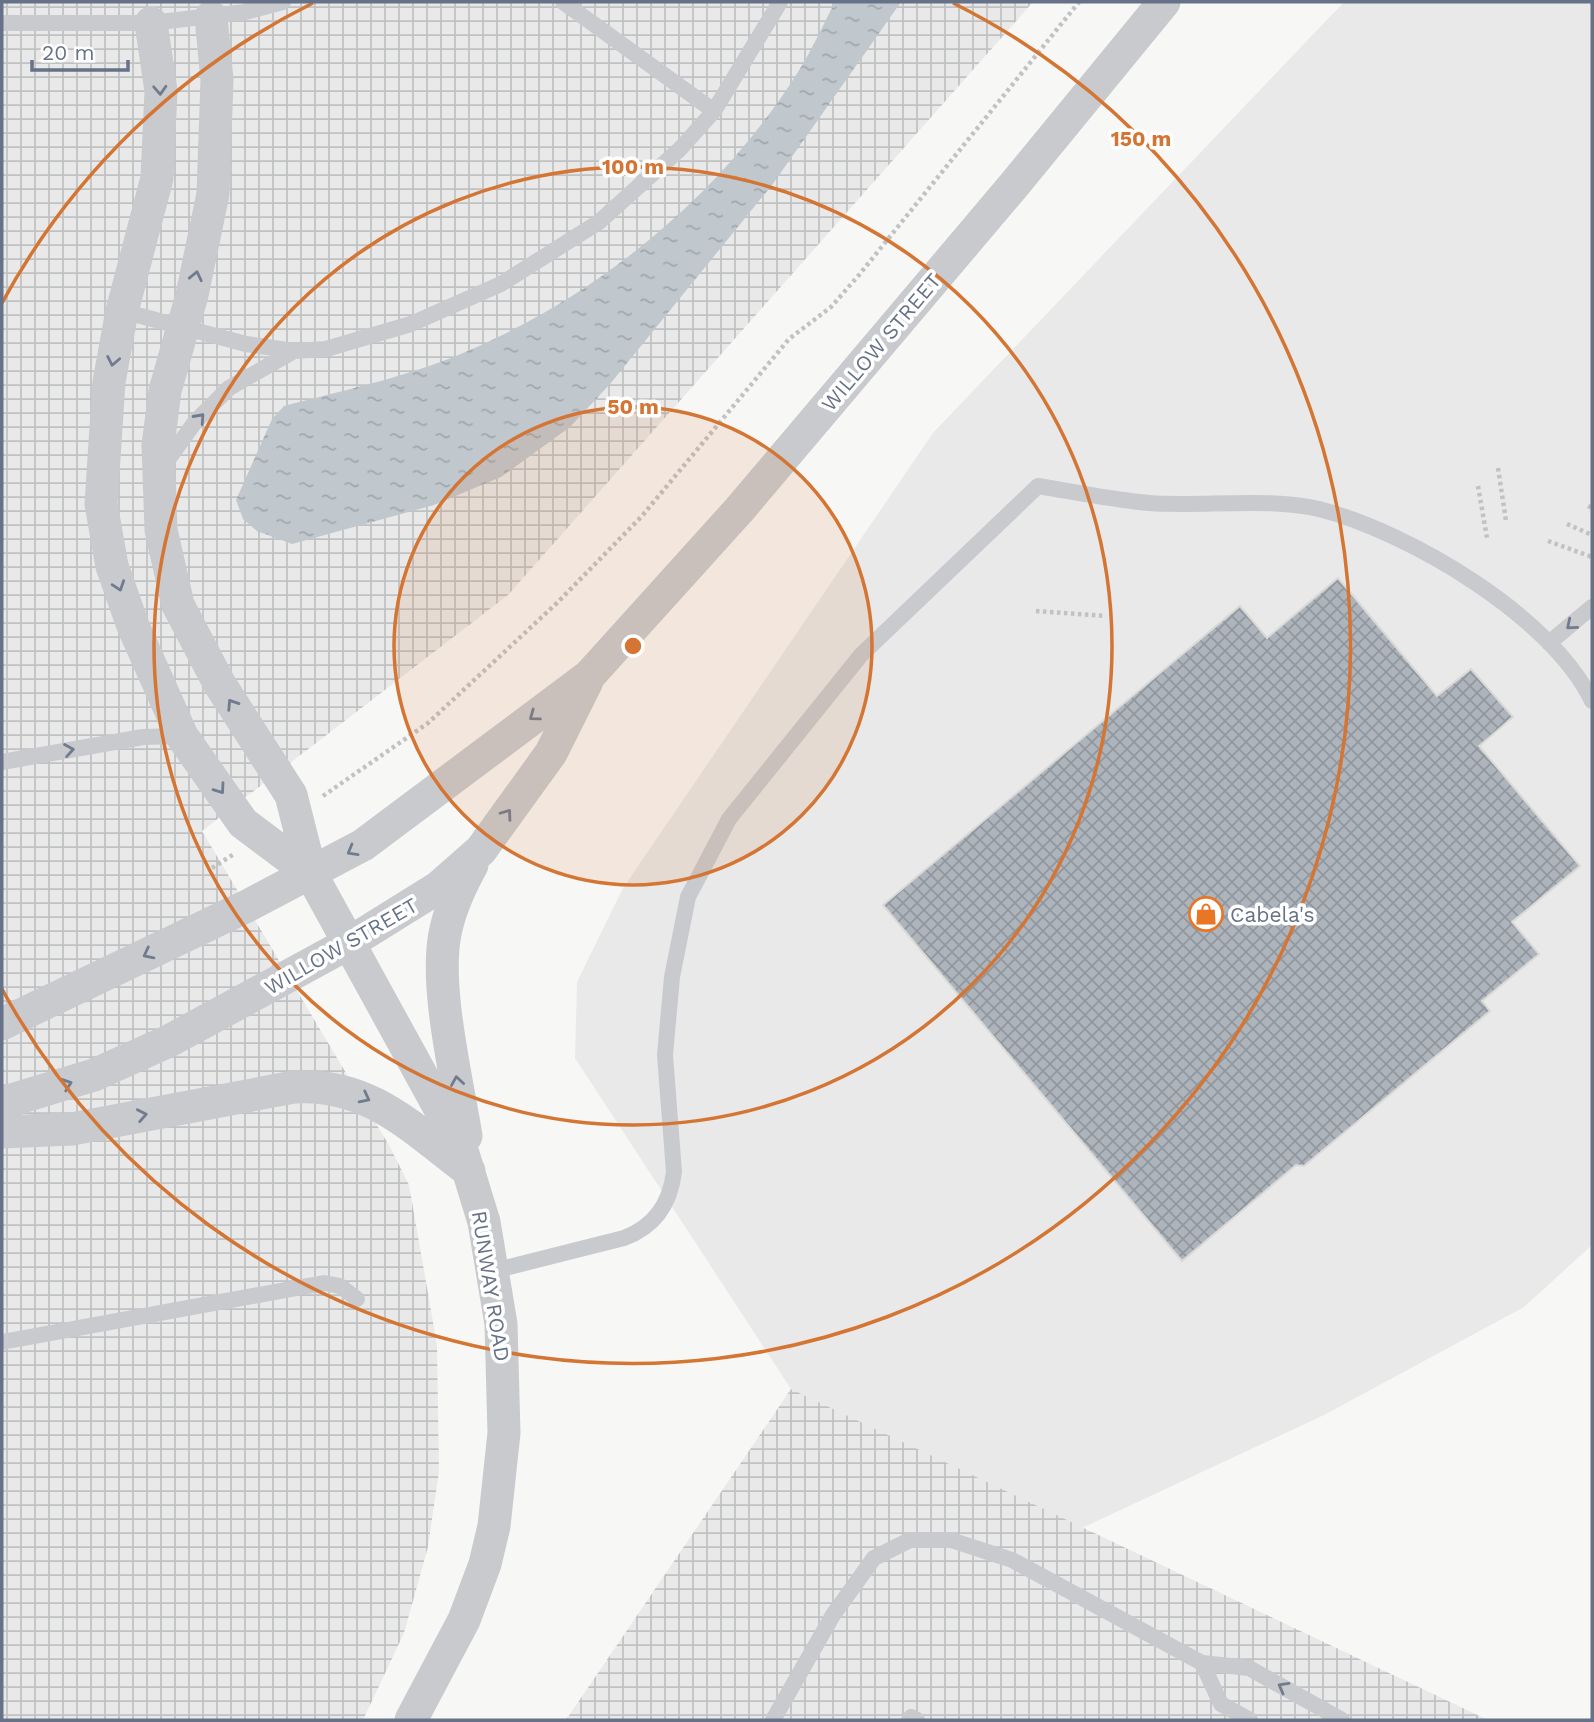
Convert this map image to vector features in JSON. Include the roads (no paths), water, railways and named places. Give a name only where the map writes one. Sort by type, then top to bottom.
[{"type":"street","name":"WILLOW STREET","points":[[2,1024],[311,874],[363,845],[589,676],[739,510],[1014,185],[1164,2]]},
{"type":"street","points":[[211,17],[217,80],[213,194],[184,326],[165,391],[158,445],[161,530],[178,605],[219,683],[291,795],[311,874]]},
{"type":"street","points":[[151,23],[161,92],[157,178],[122,311],[109,382],[101,504],[112,566],[133,626],[182,736],[243,823],[311,874]]},
{"type":"street","name":"WILLOW STREET","points":[[2,1103],[69,1084],[130,1059],[272,987],[417,902],[481,850],[551,753],[589,676]]},
{"type":"street","points":[[471,1173],[441,967],[445,930],[453,904],[481,850]]},
{"type":"street","name":"RUNWAY ROAD","points":[[311,874],[450,1124],[471,1173],[493,1271],[505,1378],[500,1489],[494,1526],[485,1564],[464,1620],[411,1720]]},
{"type":"street","points":[[2,1132],[72,1129],[294,1087],[329,1087],[355,1093],[390,1112],[471,1173]]},
{"type":"lane","points":[[2,23],[151,23],[211,17],[283,2]]},
{"type":"lane","points":[[563,2],[714,111]]},
{"type":"lane","points":[[122,311],[246,344],[294,351],[326,349],[411,324],[501,284],[599,222],[680,149],[714,111],[780,2]]},
{"type":"lane","points":[[159,473],[195,422],[229,388],[294,351]]},
{"type":"lane","points":[[493,1271],[624,1238],[638,1233],[660,1213],[669,1195],[674,1172],[665,1055],[671,976],[688,897],[729,818],[862,655],[1038,486],[1149,503],[1210,502],[1318,509],[1411,544],[1498,600],[1549,643],[1590,690]]},
{"type":"lane","points":[[1549,643],[1592,607]]},
{"type":"lane","points":[[2,762],[143,737],[182,736]]},
{"type":"lane","points":[[2,1342],[324,1283],[340,1286],[357,1299]]},
{"type":"lane","points":[[773,1720],[833,1615],[874,1558],[910,1540],[951,1540],[1012,1560],[1202,1663],[1249,1668],[1342,1720]]},
{"type":"lane","points":[[1202,1663],[1221,1704],[1250,1720]]},
{"type":"lane","points":[[909,1720],[911,1717],[917,1720]]},
{"type":"water","points":[[835,2],[901,2],[772,185],[610,384],[570,427],[501,477],[434,505],[292,544],[257,531],[243,519],[236,500],[272,419],[284,406],[382,381],[454,357],[525,323],[571,297],[615,266],[697,197],[734,158],[768,116],[798,72]]},
{"type":"place","name":"Cabela's","points":[[1206,914]]}]
